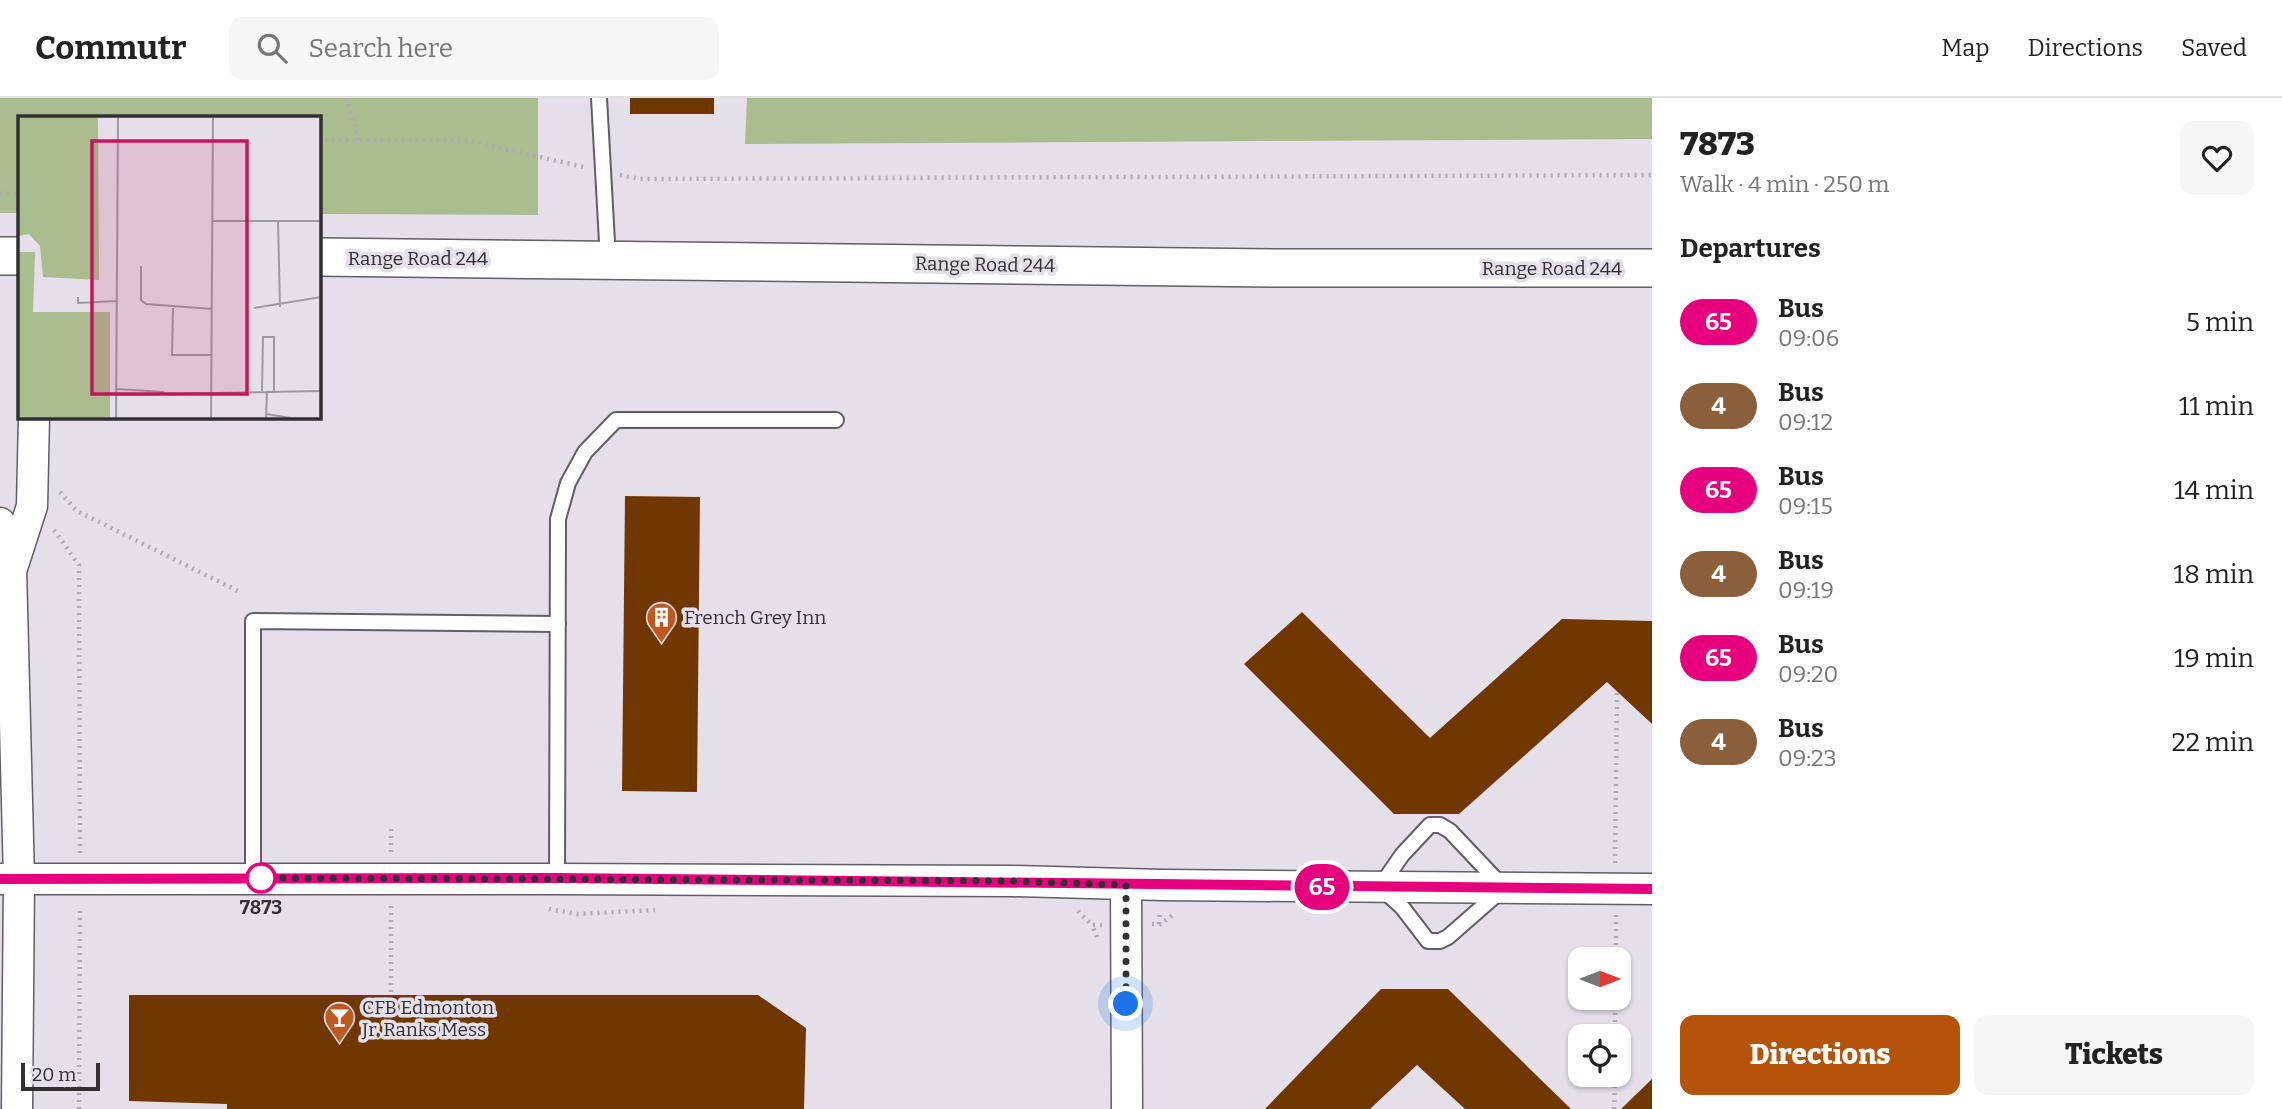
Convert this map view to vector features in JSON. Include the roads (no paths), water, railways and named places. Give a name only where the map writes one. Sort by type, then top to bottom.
[{"type":"street","points":[[0,256],[18,256]]},
{"type":"street","name":"Range Road 244","points":[[320,257],[1276,268],[1652,268]]},
{"type":"street","points":[[12,569],[32,506],[34,418]]},
{"type":"street","points":[[0,523],[12,569],[10,879],[17,1109]]},
{"type":"street","points":[[10,879],[557,878],[1652,889]]},
{"type":"street","points":[[1126,885],[1128,1109]]},
{"type":"lane","points":[[598,98],[608,260]]},
{"type":"lane","points":[[557,878],[558,519],[568,483],[585,452],[615,420],[836,420]]},
{"type":"lane","points":[[253,878],[253,621],[558,624]]},
{"type":"lane","points":[[1440,824],[1450,831],[1504,888],[1440,941],[1428,941],[1402,906],[1380,887],[1413,841],[1430,825],[1440,824]]},
{"type":"place","name":"French Grey Inn","points":[[661,644]]},
{"type":"place","name":"7873","points":[[261,878]]},
{"type":"place","name":"CFB Edmonton Jr. Ranks Mess","points":[[339,1045]]}]
